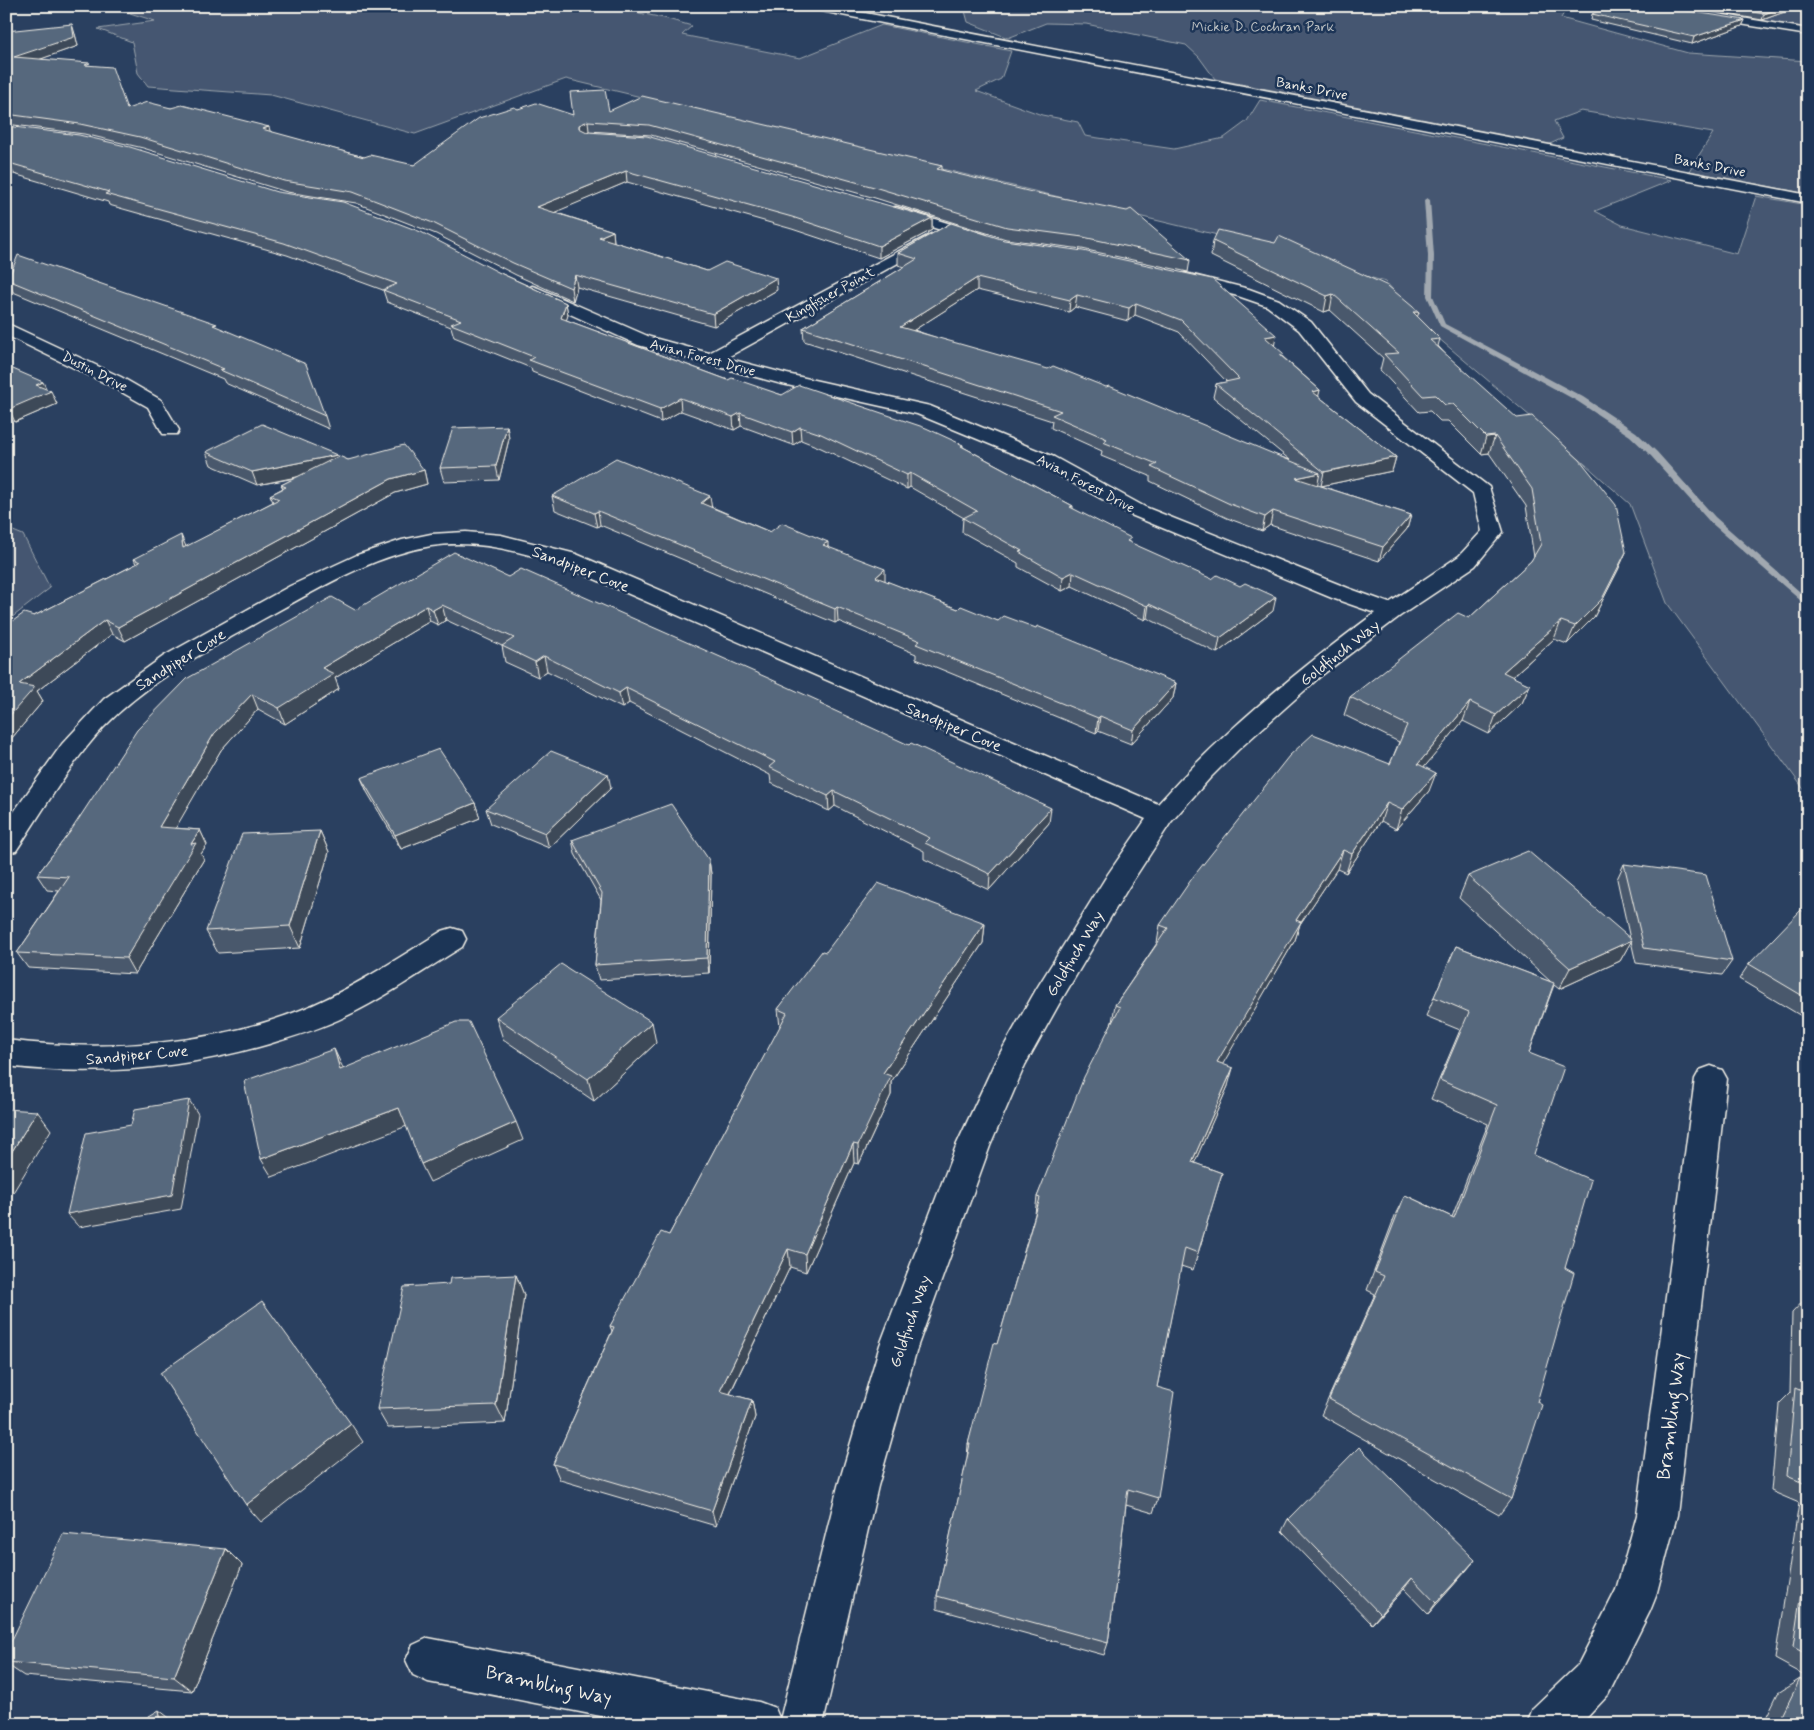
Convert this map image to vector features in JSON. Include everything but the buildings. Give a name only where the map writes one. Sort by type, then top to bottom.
[{"type":"street","name":"Banks Drive","points":[[811,6],[1808,199]]},
{"type":"street","points":[[1648,6],[1808,32]]},
{"type":"street","points":[[878,206],[1004,245]]},
{"type":"street","name":"Kingfisher Point","points":[[711,359],[950,228]]},
{"type":"street","name":"Goldfinch Way","points":[[800,1724],[858,1486],[899,1345],[973,1146],[1011,1062],[1048,996],[1118,881],[1162,816],[1201,772],[1265,712],[1314,670],[1392,611],[1467,561],[1493,532],[1482,491],[1362,398],[1305,326],[1273,304],[1243,292],[1165,274]]},
{"type":"street","name":"Avian Forest Drive","points":[[518,284],[644,342],[784,379],[922,410],[1047,460],[1138,511],[1331,589],[1392,611]]},
{"type":"street","name":"Dustin Drive","points":[[6,328],[115,381],[155,404],[170,430]]},
{"type":"street","name":"Sandpiper Cove","points":[[6,844],[88,730],[113,704],[151,674],[243,621],[326,577],[411,544],[458,538],[512,544],[568,559],[1162,816]]},
{"type":"street","name":"Sandpiper Cove","points":[[6,1052],[48,1058],[120,1058],[175,1053],[258,1035],[330,1011],[452,939]]},
{"type":"street","name":"Brambling Way","points":[[1549,1724],[1592,1680],[1635,1596],[1658,1515],[1711,1079]]},
{"type":"street","name":"Brambling Way","points":[[428,1660],[550,1683],[623,1700],[759,1724]]},
{"type":"green space","points":[[108,6],[605,6],[664,18],[692,26],[682,35],[800,58],[882,25],[1011,51],[1001,79],[976,91],[1042,115],[1078,122],[1085,136],[1174,149],[1224,138],[1247,121],[1260,100],[1672,180],[1595,211],[1622,225],[1737,254],[1756,196],[1808,205],[1808,795],[1667,603],[1630,504],[1424,326],[1386,282],[1247,242],[566,79],[415,134],[271,95],[148,86],[138,73],[132,42],[98,29],[155,21]]},
{"type":"green space","name":"Mickie D. Cochran Park","points":[[950,6],[1568,6],[1561,18],[1688,53],[1808,61],[1808,194],[1689,171],[1713,133],[1581,111],[1554,121],[1563,138],[1550,144],[1215,79],[1199,57],[1186,45],[1086,24],[1046,23],[1008,38],[968,22],[965,11]]},
{"type":"green space","points":[[1672,6],[1728,6],[1808,11],[1808,28]]},
{"type":"green space","points":[[6,528],[23,535],[50,588],[6,622]]},
{"type":"waterway","points":[[1427,200],[1431,256],[1430,296],[1442,325],[1580,399],[1633,434],[1654,454],[1712,519],[1808,604]]}]
